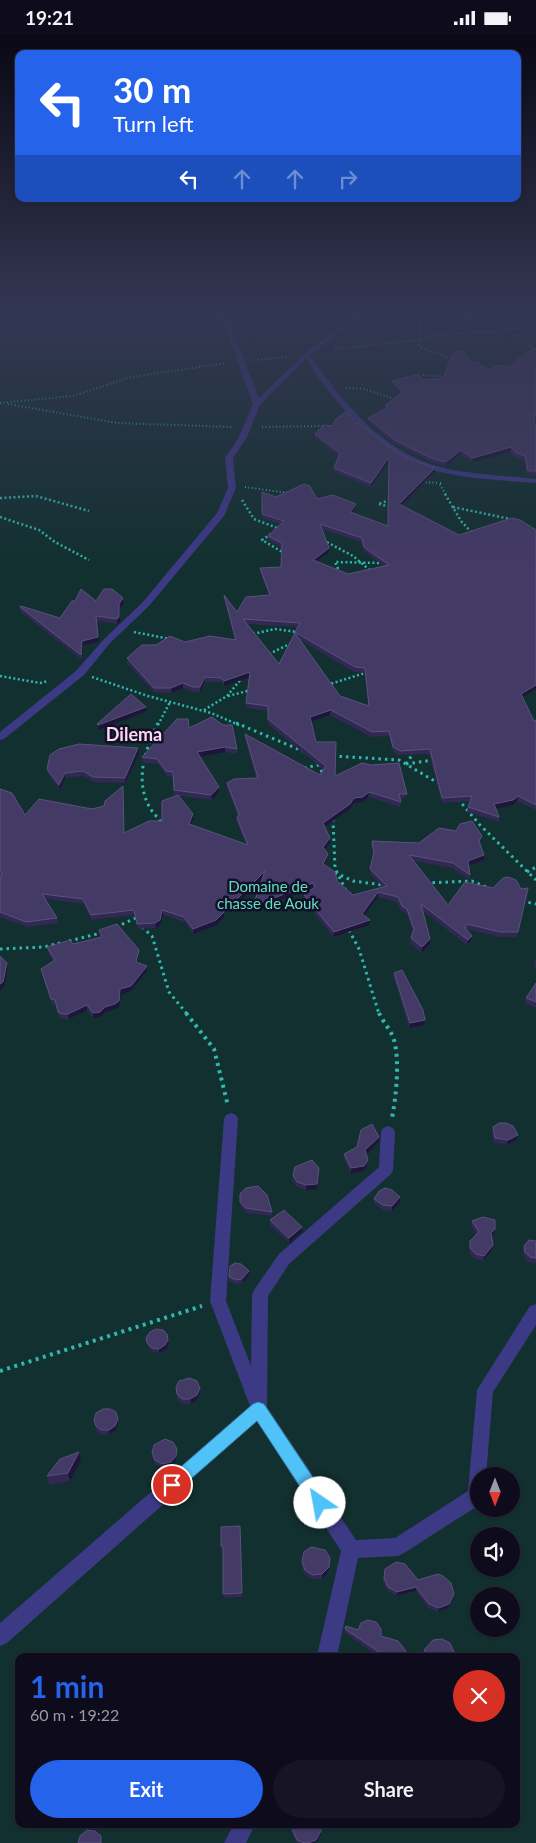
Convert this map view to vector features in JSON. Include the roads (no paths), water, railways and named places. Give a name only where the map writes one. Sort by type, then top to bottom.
[{"type":"street","points":[[255,397],[257,404]]},
{"type":"street","points":[[0,737],[80,673],[107,641],[145,605],[175,571],[196,542],[221,513],[232,487],[228,458],[243,437],[257,404],[264,397]]},
{"type":"street","points":[[339,397],[368,429],[396,450],[428,465],[536,481]]},
{"type":"street","points":[[231,1119],[218,1301],[258,1409],[351,1549],[328,1653]]},
{"type":"street","points":[[0,1636],[258,1409],[260,1295],[284,1259],[386,1170],[388,1132]]},
{"type":"street","points":[[351,1549],[398,1547],[476,1496],[485,1390],[536,1311]]},
{"type":"street","points":[[235,1843],[243,1828]]},
{"type":"district","name":"Dilema","points":[[134,734]]},
{"type":"park label","name":"Domaine de chasse de Aouk","points":[[268,894]]}]
